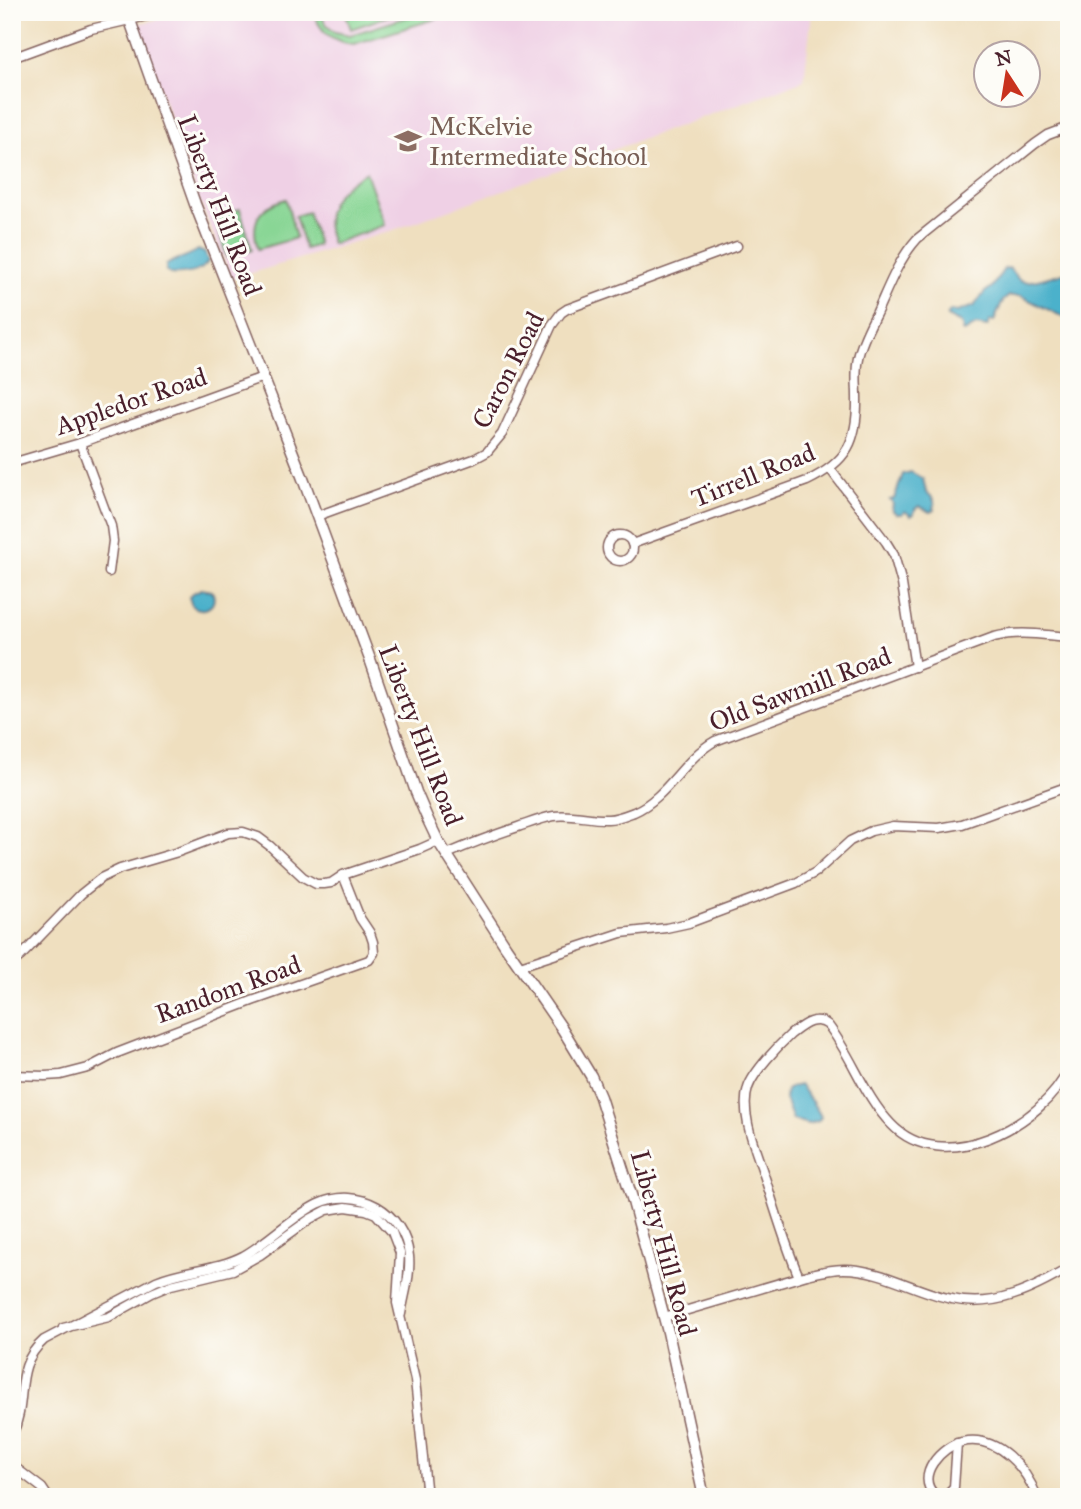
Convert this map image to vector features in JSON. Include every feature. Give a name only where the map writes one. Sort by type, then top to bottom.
[{"type":"street","points":[[12,58],[128,16],[164,12]]},
{"type":"street","name":"Liberty Hill Road","points":[[128,16],[195,204],[286,433],[372,662],[416,792],[438,841],[563,1030],[591,1076],[600,1097],[628,1185],[664,1317],[704,1497]]},
{"type":"street","name":"Tirrell Road","points":[[632,544],[807,481],[830,470],[846,451],[855,430],[857,362],[861,347],[907,250],[1035,144],[1048,135],[1069,127]]},
{"type":"street","name":"Caron Road","points":[[317,516],[487,452],[502,434],[552,325],[567,309],[737,246]]},
{"type":"street","name":"Appledor Road","points":[[12,463],[80,443],[263,377]]},
{"type":"street","points":[[80,443],[111,526],[113,541],[109,572]]},
{"type":"street","points":[[830,470],[894,555],[902,584],[915,667]]},
{"type":"street","name":"Old Sawmill Road","points":[[447,854],[486,838],[557,816],[606,820],[628,814],[654,799],[685,765],[715,741],[994,637],[1024,632],[1069,638]]},
{"type":"street","points":[[520,966],[621,933],[689,923],[796,883],[816,872],[850,841],[871,831],[893,826],[939,828],[962,824],[1069,786]]},
{"type":"street","points":[[12,963],[81,894],[101,878],[120,869],[178,852],[228,833],[243,832],[258,837],[297,872],[316,884],[331,883],[343,875],[438,841]]},
{"type":"street","name":"Random Road","points":[[12,1075],[61,1075],[88,1068],[117,1053],[252,1001],[369,960],[374,953],[373,942],[343,875]]},
{"type":"street","points":[[799,1277],[751,1134],[746,1105],[747,1089],[754,1075],[789,1036],[814,1020],[822,1020],[828,1025],[878,1110],[893,1127],[912,1139],[934,1146],[980,1142],[1001,1134],[1039,1109],[1055,1092],[1069,1068]]},
{"type":"street","points":[[12,1435],[20,1412],[26,1363],[39,1344],[63,1328],[109,1317],[150,1289],[233,1270],[327,1210],[346,1207],[376,1209],[398,1246],[400,1269],[396,1295],[415,1380],[427,1497]]},
{"type":"street","points":[[664,1317],[829,1270],[867,1272],[939,1296],[969,1301],[1014,1296],[1069,1268]]},
{"type":"street","points":[[957,1443],[954,1487],[946,1495],[935,1495],[929,1486],[929,1471],[939,1456],[957,1443],[978,1441],[1000,1450],[1021,1468],[1037,1497]]},
{"type":"street","points":[[12,1465],[48,1497]]},
{"type":"shaded area","name":"McKelvie Intermediate School","points":[[193,12],[812,12],[804,80],[391,231],[232,279],[200,202],[137,24]]},
{"type":"green space","points":[[314,12],[321,12],[325,23],[335,32],[350,35],[424,12],[458,12],[354,44],[328,35],[319,25]]},
{"type":"green space","points":[[345,12],[400,12],[351,29]]},
{"type":"green space","points":[[366,172],[385,225],[332,244],[327,220],[333,201],[346,185]]},
{"type":"green space","points":[[286,199],[296,238],[258,249],[255,230],[258,216],[269,206]]},
{"type":"green space","points":[[240,209],[252,250],[227,258],[215,217]]},
{"type":"green space","points":[[308,212],[318,245],[305,249],[295,216]]},
{"type":"water","points":[[198,250],[205,253],[208,262],[200,269],[181,274],[170,274],[166,271],[166,265]]},
{"type":"water","points":[[1009,268],[1018,279],[1027,282],[1069,272],[1069,320],[1021,296],[1009,296],[1003,301],[994,321],[990,321],[987,327],[976,325],[964,332],[961,323],[947,316],[950,311],[957,312],[974,306],[1004,269]]},
{"type":"water","points":[[911,472],[923,479],[926,492],[934,502],[934,510],[930,512],[919,506],[911,516],[905,511],[897,514],[892,510],[893,503],[890,500],[894,499],[903,474]]},
{"type":"water","points":[[201,589],[212,591],[214,596],[212,604],[205,609],[192,606],[189,597]]},
{"type":"water","points":[[800,1085],[819,1113],[819,1121],[808,1124],[793,1120],[785,1099],[786,1090]]},
{"type":"place","name":"McKelvie Intermediate School","points":[[408,141]]}]
